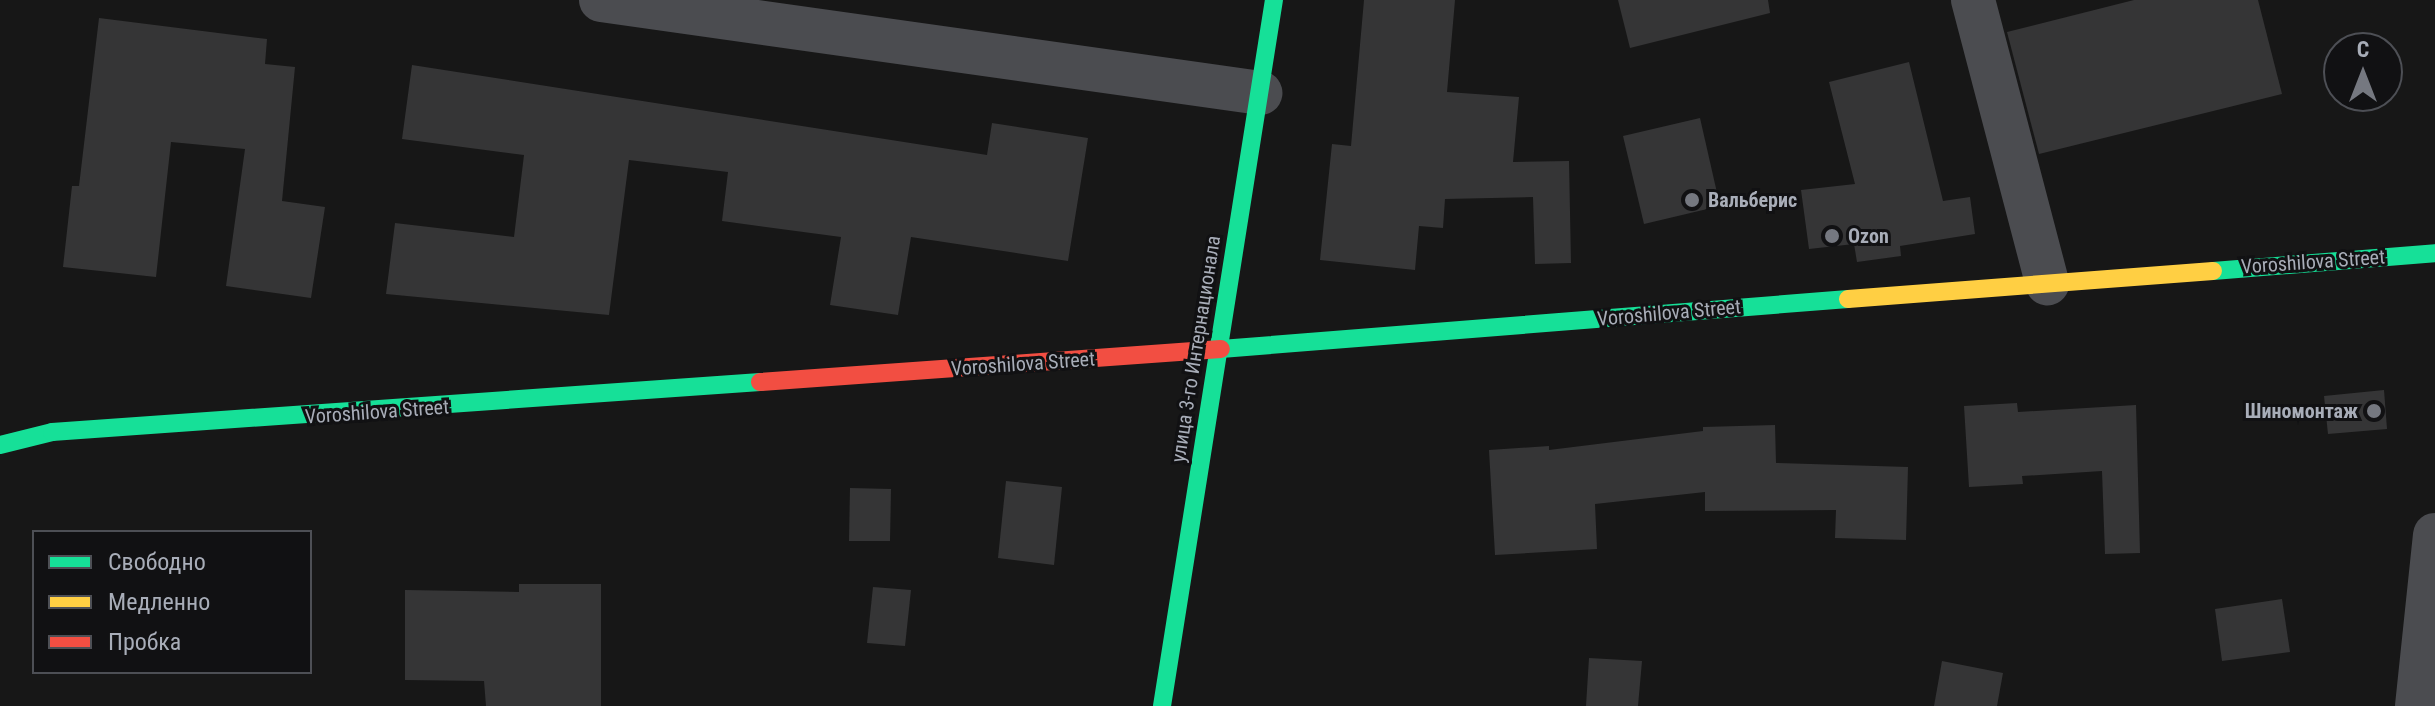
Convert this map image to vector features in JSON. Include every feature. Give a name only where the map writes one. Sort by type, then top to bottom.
[{"type":"street","points":[[601,0],[1260,93]]},
{"type":"street","name":"улица 3-го Интернационала","points":[[1162,706],[1274,0]]},
{"type":"street","points":[[1973,0],[2047,283]]},
{"type":"street","name":"Voroshilova Street","points":[[0,445],[52,432],[1218,349],[2435,253]]},
{"type":"street","points":[[2417,706],[2435,535]]},
{"type":"building","points":[[1364,0],[1455,0],[1447,92],[1519,97],[1513,162],[1569,161],[1571,263],[1535,264],[1533,197],[1445,199],[1443,228],[1419,226],[1415,270],[1320,260],[1332,144],[1351,146]]},
{"type":"building","points":[[1618,0],[1768,0],[1770,13],[1630,48]]},
{"type":"building","points":[[2134,0],[2258,0],[2282,94],[2039,154],[2007,32]]},
{"type":"building","points":[[99,18],[267,39],[265,64],[295,67],[282,201],[325,207],[311,298],[226,286],[245,149],[171,142],[156,277],[63,267],[72,186],[79,186]]},
{"type":"building","points":[[1909,62],[1943,201],[1970,197],[1975,234],[1900,246],[1901,256],[1857,262],[1854,244],[1809,249],[1801,190],[1855,184],[1829,82]]},
{"type":"building","points":[[412,65],[987,155],[992,123],[1088,138],[1068,261],[911,237],[898,315],[830,305],[841,237],[722,221],[728,172],[629,160],[609,315],[386,294],[395,223],[514,237],[524,155],[402,139]]},
{"type":"building","points":[[1700,118],[1720,206],[1644,224],[1623,136]]},
{"type":"building","points":[[2384,390],[2387,429],[2328,434],[2324,396]]},
{"type":"building","points":[[2017,403],[2018,412],[2136,405],[2140,553],[2105,554],[2102,471],[2022,476],[2023,484],[1969,487],[1964,406]]},
{"type":"building","points":[[1775,425],[1776,463],[1908,467],[1906,540],[1835,538],[1836,510],[1705,511],[1705,492],[1595,504],[1597,549],[1495,555],[1489,450],[1549,446],[1549,450],[1703,431],[1703,427]]},
{"type":"building","points":[[1006,481],[1062,487],[1054,565],[998,558]]},
{"type":"building","points":[[850,488],[891,489],[890,541],[849,541]]},
{"type":"building","points":[[519,584],[601,584],[601,706],[486,706],[484,681],[405,680],[405,590],[519,592]]},
{"type":"building","points":[[873,587],[911,590],[905,646],[867,643]]},
{"type":"building","points":[[2282,599],[2290,652],[2222,661],[2215,609]]},
{"type":"building","points":[[1589,658],[1642,661],[1638,706],[1586,706]]},
{"type":"building","points":[[1942,661],[2003,673],[1997,706],[1934,706]]},
{"type":"traffic: fast","points":[[1162,706],[1274,0]]},
{"type":"traffic: fast","points":[[2213,271],[2435,253]]},
{"type":"traffic: fast","points":[[1221,349],[1848,299]]},
{"type":"traffic: fast","points":[[0,445],[52,432],[760,382]]},
{"type":"traffic: slow","points":[[1848,299],[2213,271]]},
{"type":"traffic: jam","points":[[760,382],[1221,349]]},
{"type":"place","name":"Вальберис","points":[[1692,200]]},
{"type":"place","name":"Ozon","points":[[1832,236]]},
{"type":"place","name":"Шиномонтаж","points":[[2374,411]]}]
